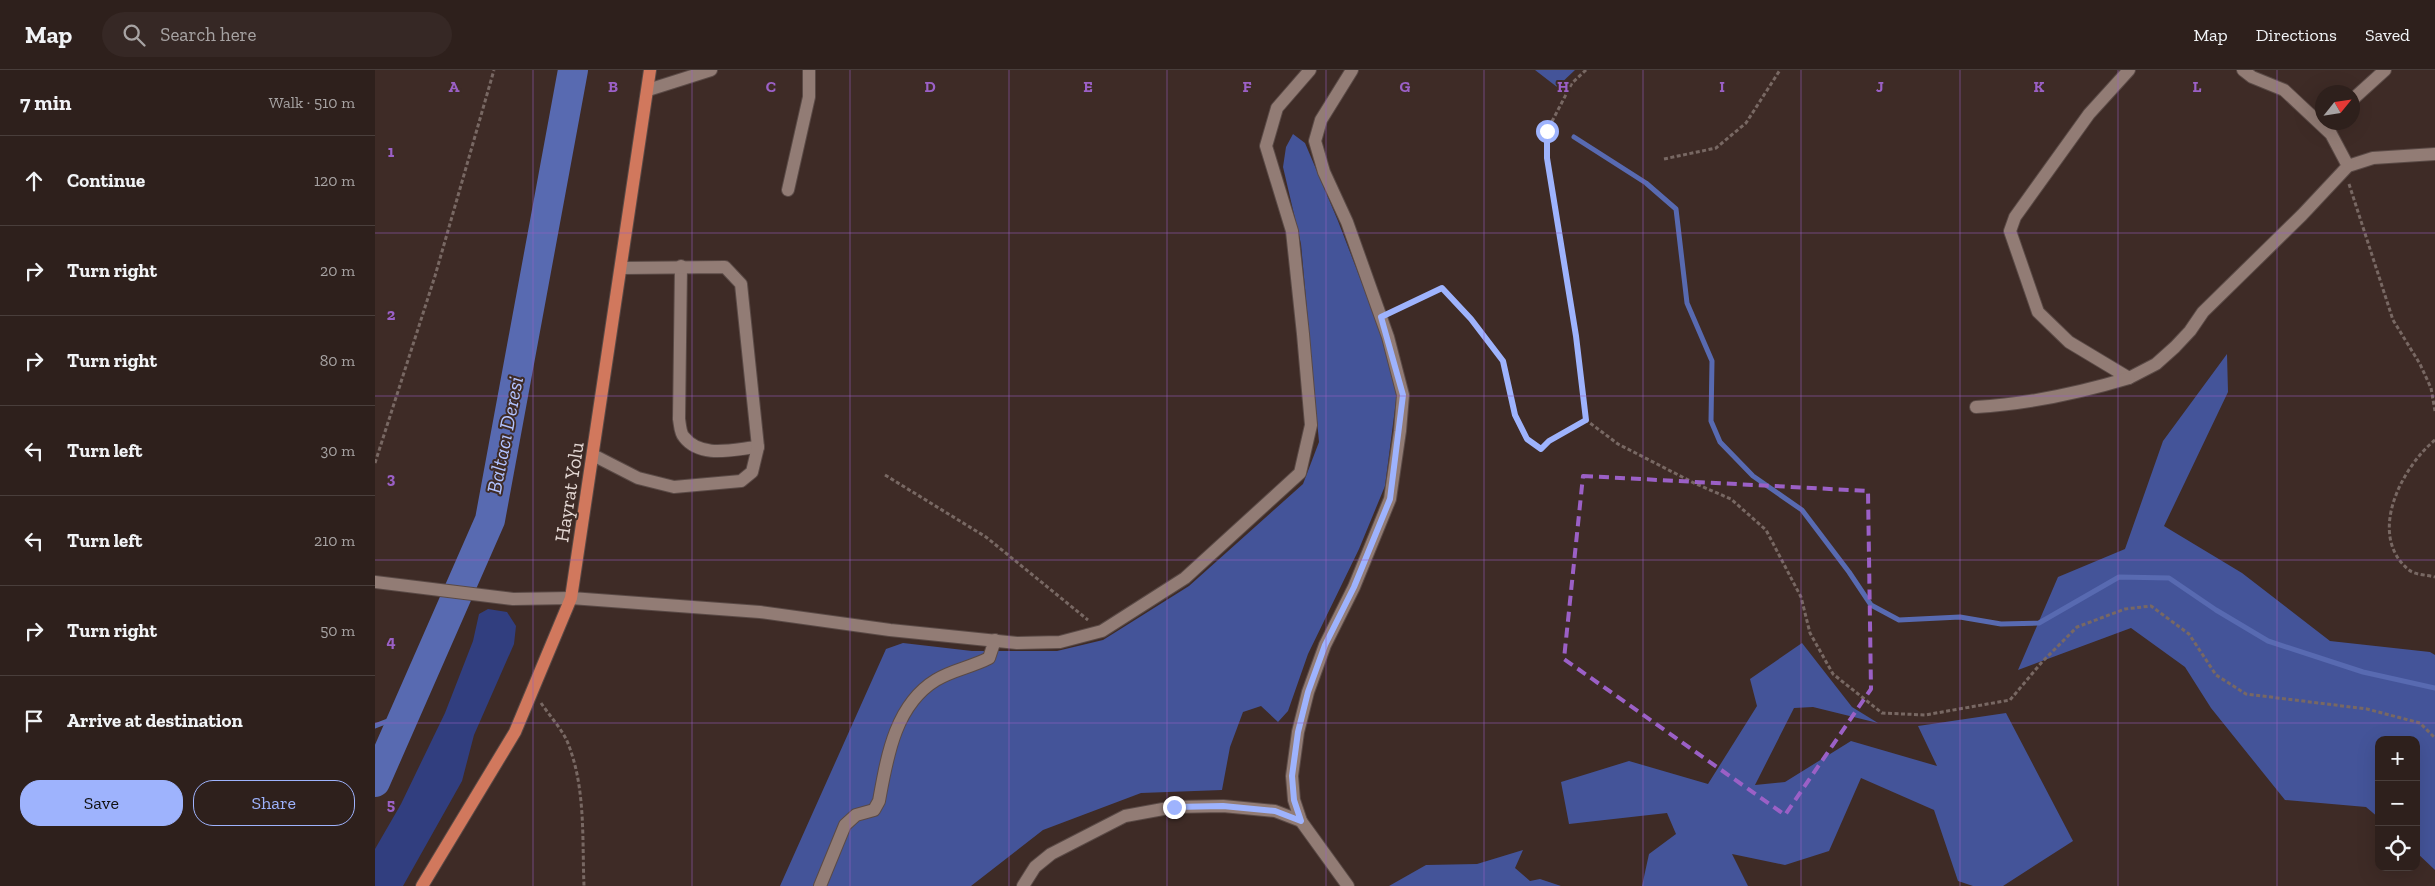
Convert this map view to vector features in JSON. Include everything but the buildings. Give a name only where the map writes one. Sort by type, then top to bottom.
[{"type":"main road","name":"Hayrat Yolu","points":[[422,886],[515,732],[571,598],[622,268],[650,70]]},
{"type":"street","points":[[648,90],[711,70]]},
{"type":"street","points":[[788,190],[809,97],[809,70]]},
{"type":"street","points":[[375,582],[513,599],[571,598],[760,612],[889,630],[1017,643],[1060,642],[1102,631],[1185,578],[1301,473],[1311,424],[1292,231],[1266,146],[1277,108],[1310,70]]},
{"type":"street","points":[[1348,886],[1301,821],[1294,800],[1292,776],[1298,732],[1308,692],[1325,645],[1354,587],[1390,499],[1403,395],[1381,317],[1347,222],[1324,172],[1315,141],[1321,120],[1353,70]]},
{"type":"street","points":[[2129,70],[2089,114],[2015,217],[2010,230],[2038,312],[2069,342],[2129,378]]},
{"type":"street","points":[[2243,70],[2252,77],[2284,90],[2315,116]]},
{"type":"street","points":[[2360,93],[2385,70]]},
{"type":"street","points":[[2328,130],[2348,166]]},
{"type":"street","points":[[1976,408],[2003,406],[2096,388],[2129,378],[2156,364],[2190,331],[2203,312],[2302,215],[2348,166],[2373,158],[2435,154]]},
{"type":"street","points":[[681,266],[679,419],[682,436],[696,448],[710,450],[758,447]]},
{"type":"street","points":[[593,455],[638,478],[673,487],[741,480],[752,472],[758,447],[741,284],[725,267],[622,268]]},
{"type":"street","points":[[820,886],[845,825],[856,815],[874,810],[879,801],[896,730],[912,698],[937,679],[989,658],[995,640]]},
{"type":"street","points":[[1023,886],[1035,867],[1051,854],[1125,816],[1174,807],[1223,806],[1275,811],[1301,821]]},
{"type":"path","points":[[375,463],[435,276],[494,70]]},
{"type":"path","points":[[1586,70],[1572,83],[1547,131],[1547,158],[1576,336],[1586,420],[1618,444],[1694,483],[1731,499],[1766,530],[1801,597],[1809,633],[1833,674],[1882,713],[1925,715],[2010,700],[2042,662],[2077,627],[2125,609],[2151,606],[2189,634],[2216,675],[2246,694],[2367,709],[2420,723],[2435,738]]},
{"type":"path","points":[[1664,159],[1716,148],[1746,123],[1780,70]]},
{"type":"path","points":[[2348,166],[2349,184],[2383,293],[2393,320],[2420,364],[2431,388],[2435,411]]},
{"type":"path","points":[[1381,317],[1442,288],[1471,319],[1503,361],[1515,415],[1527,439],[1541,449],[1549,441],[1586,420]]},
{"type":"path","points":[[2435,440],[2420,452],[2396,494],[2392,502],[2388,523],[2395,552],[2410,571],[2435,577]]},
{"type":"path","points":[[885,475],[985,538],[1102,631]]},
{"type":"path","points":[[533,690],[566,739],[575,767],[581,808],[584,886]]},
{"type":"highlighted area","points":[[1583,476],[1868,491],[1871,689],[1785,815],[1564,659]]},
{"type":"shaded area","points":[[1535,70],[1575,70],[1557,87]]},
{"type":"shaded area","points":[[1293,134],[1305,143],[1338,221],[1382,335],[1397,393],[1385,486],[1359,549],[1308,654],[1288,711],[1278,722],[1261,706],[1243,712],[1230,747],[1222,790],[1141,793],[1043,830],[971,886],[780,886],[886,649],[903,643],[972,651],[1057,651],[1103,640],[1189,586],[1303,484],[1319,442],[1301,244],[1283,167],[1286,147]]},
{"type":"shaded area","points":[[2227,354],[2228,392],[2164,526],[2242,573],[2330,641],[2430,652],[2435,655],[2435,870],[2420,856],[2420,736],[2375,736],[2375,815],[2366,807],[2285,800],[2211,708],[2185,667],[2131,628],[2018,670],[2058,577],[2125,549],[2163,441]]},
{"type":"shaded area","points":[[488,609],[507,612],[516,626],[514,644],[474,735],[462,781],[403,886],[375,886],[375,849],[401,804],[445,713],[473,641],[479,614]]},
{"type":"shaded area","points":[[1802,643],[1852,707],[1878,723],[1813,707],[1794,708],[1755,785],[1785,782],[1851,741],[1937,766],[1918,726],[2006,713],[2073,841],[2003,886],[1973,886],[1958,881],[1934,810],[1861,778],[1829,851],[1785,865],[1732,854],[1748,886],[1642,886],[1649,854],[1676,834],[1667,813],[1569,824],[1561,782],[1629,761],[1708,784],[1757,706],[1750,679]]},
{"type":"shaded area","points":[[1523,850],[1515,868],[1530,881],[1540,879],[1561,886],[1389,886],[1426,865],[1477,864]]},
{"type":"waterway","name":"Baltacı Deresi","points":[[375,782],[490,520],[573,70]]},
{"type":"waterway","points":[[1574,137],[1646,183],[1676,209],[1687,303],[1712,361],[1711,421],[1720,442],[1753,476],[1802,510],[1849,572],[1871,605],[1899,620],[1960,617],[2001,624],[2039,623],[2119,577],[2169,578],[2216,610],[2268,641],[2363,672],[2435,688]]},
{"type":"waterway","points":[[375,726],[406,714]]},
{"type":"route","points":[[1174,807],[1223,806],[1275,811],[1301,821],[1294,800],[1292,776],[1298,732],[1308,692],[1325,645],[1354,587],[1390,499],[1403,395],[1381,317],[1442,288],[1471,319],[1503,361],[1515,415],[1527,439],[1541,449],[1549,441],[1586,420],[1576,336],[1547,158],[1547,131]]}]
